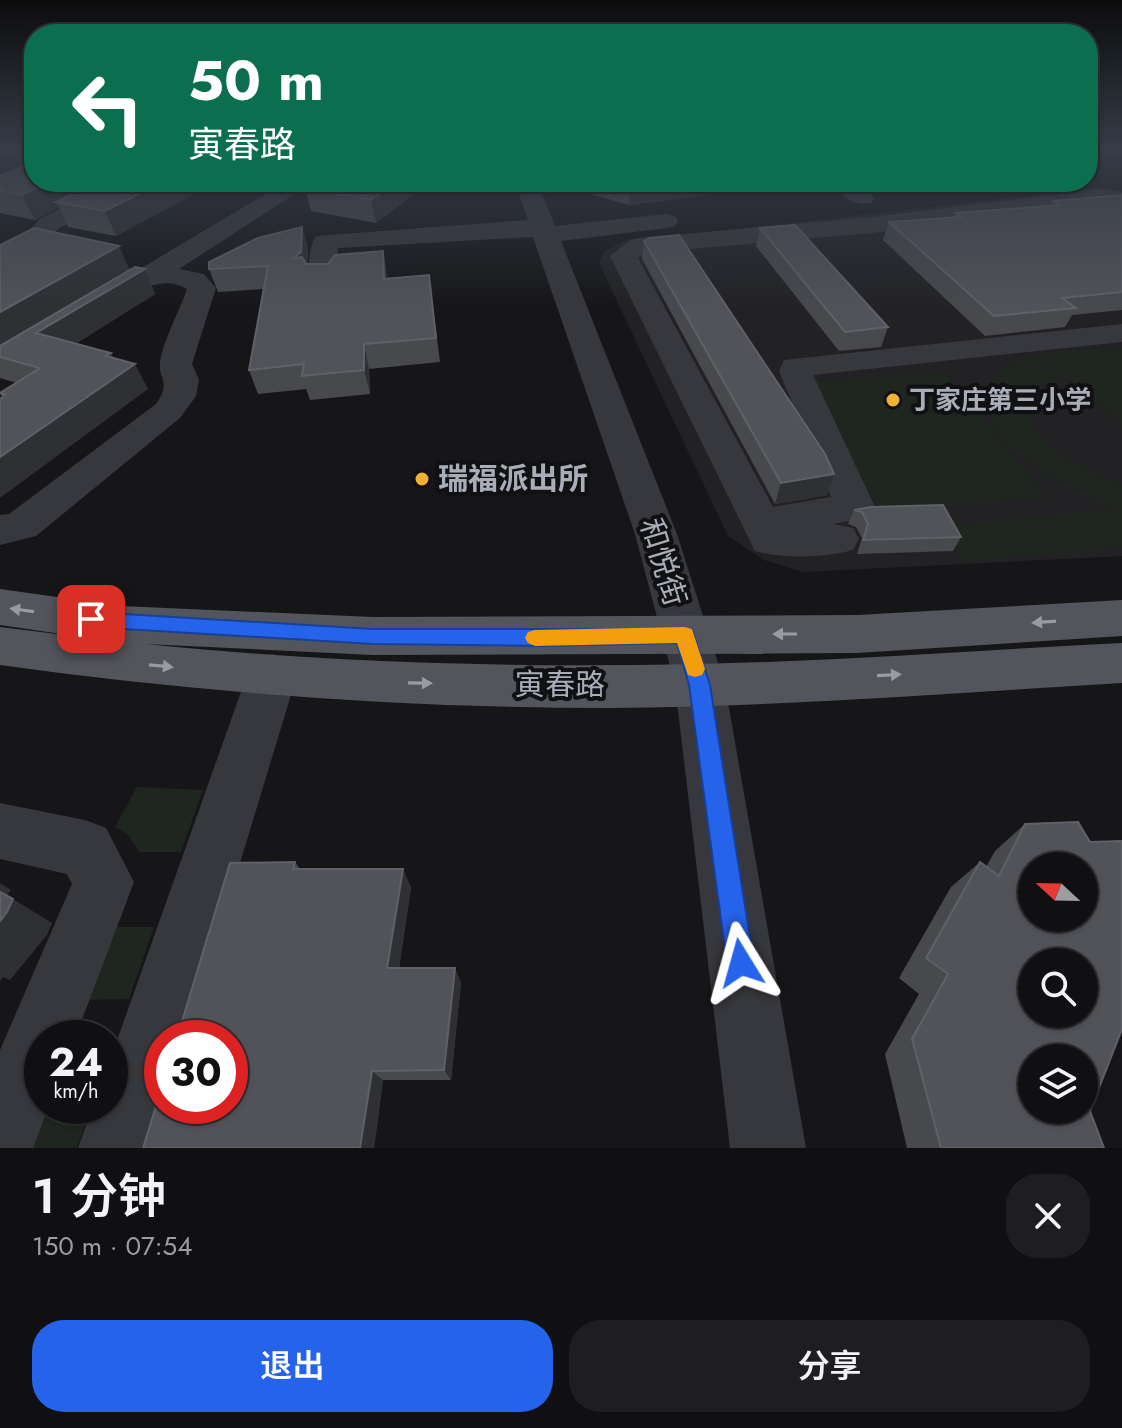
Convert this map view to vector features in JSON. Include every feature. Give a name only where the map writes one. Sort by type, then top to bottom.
[{"type":"main road","name":"寅春路","points":[[0,607],[121,624],[373,636],[545,638],[857,634],[1122,618]]},
{"type":"main road","name":"寅春路","points":[[0,646],[91,659],[272,675],[355,681],[507,685],[700,685],[1122,663]]},
{"type":"street","points":[[0,258],[34,240],[50,223],[91,203]]},
{"type":"street","points":[[115,295],[268,203]]},
{"type":"street","name":"和悦街","points":[[534,203],[656,534],[700,685],[768,1148]]},
{"type":"street","points":[[838,539],[770,540],[623,256],[628,251],[682,241],[872,225],[1049,203]]},
{"type":"street","points":[[323,278],[325,241],[544,231],[704,216]]},
{"type":"street","points":[[0,530],[21,526],[168,411],[179,396],[182,380],[176,364],[202,288],[194,280],[154,272]]},
{"type":"street","points":[[760,521],[855,507],[795,371],[802,364],[1122,333]]},
{"type":"street","points":[[116,1148],[272,675]]},
{"type":"street","points":[[0,831],[85,849],[104,882],[0,1137]]},
{"type":"shaded area","name":"丁家庄第三小学","points":[[968,203],[1122,203],[1122,556],[803,572],[764,560],[728,536],[599,263],[604,252],[622,242]]},
{"type":"shaded area","points":[[1122,348],[1122,426],[1067,375],[1040,384],[1027,402],[1030,418],[1048,445],[1076,465],[1122,486],[1122,548],[964,561],[943,526],[1115,509],[1055,479],[1013,449],[997,431],[989,412],[989,391],[1002,370],[1024,359],[1060,352]]},
{"type":"shaded area","points":[[945,373],[1047,498],[879,510],[806,381]]},
{"type":"shaded area","points":[[137,787],[203,790],[181,852],[139,852],[128,835],[115,827]]},
{"type":"shaded area","points":[[109,927],[154,927],[129,999],[81,1000]]},
{"type":"shaded area","points":[[34,1124],[85,1124],[77,1148],[23,1148]]},
{"type":"building","points":[[59,203],[122,203],[105,211]]},
{"type":"building","points":[[1056,203],[1122,203],[1122,292],[1062,298],[1076,308],[994,316],[889,222],[961,217],[956,213],[1060,205]]},
{"type":"building","points":[[795,225],[888,327],[845,332],[760,228]]},
{"type":"building","points":[[302,227],[301,252],[293,258],[302,257],[306,264],[328,264],[335,255],[383,251],[384,279],[429,275],[436,338],[364,344],[364,370],[302,376],[304,364],[249,370],[268,266],[209,269],[209,262],[258,238]]},
{"type":"building","points":[[34,228],[119,246],[0,312],[0,245]]},
{"type":"building","points":[[679,235],[825,454],[834,474],[781,483],[644,241]]},
{"type":"building","points":[[135,267],[145,269],[36,333],[111,353],[106,356],[135,364],[0,457],[0,399],[5,395],[0,393],[40,368],[0,357],[0,346]]},
{"type":"building","points":[[943,505],[961,537],[863,540],[868,524],[862,512],[854,510],[871,507]]},
{"type":"building","points":[[1078,822],[1090,842],[1122,841],[1122,1029],[1098,1090],[1098,1044],[1018,1044],[1018,1124],[1095,1124],[1104,1148],[941,1148],[912,1039],[948,974],[926,958],[980,862],[999,876],[1025,824]]},
{"type":"building","points":[[295,862],[293,869],[403,869],[387,968],[455,968],[444,1070],[372,1071],[360,1148],[143,1148],[150,1124],[248,1124],[248,1020],[182,1020],[230,863]]},
{"type":"building","points":[[0,892],[13,899],[0,921]]},
{"type":"slow traffic","points":[[535,638],[685,635],[695,669]]},
{"type":"place","name":"丁家庄第三小学","points":[[893,400]]},
{"type":"place","name":"瑞福派出所","points":[[422,479]]},
{"type":"route","points":[[91,619],[121,624],[373,636],[545,638],[685,635],[700,685],[741,963]]}]
